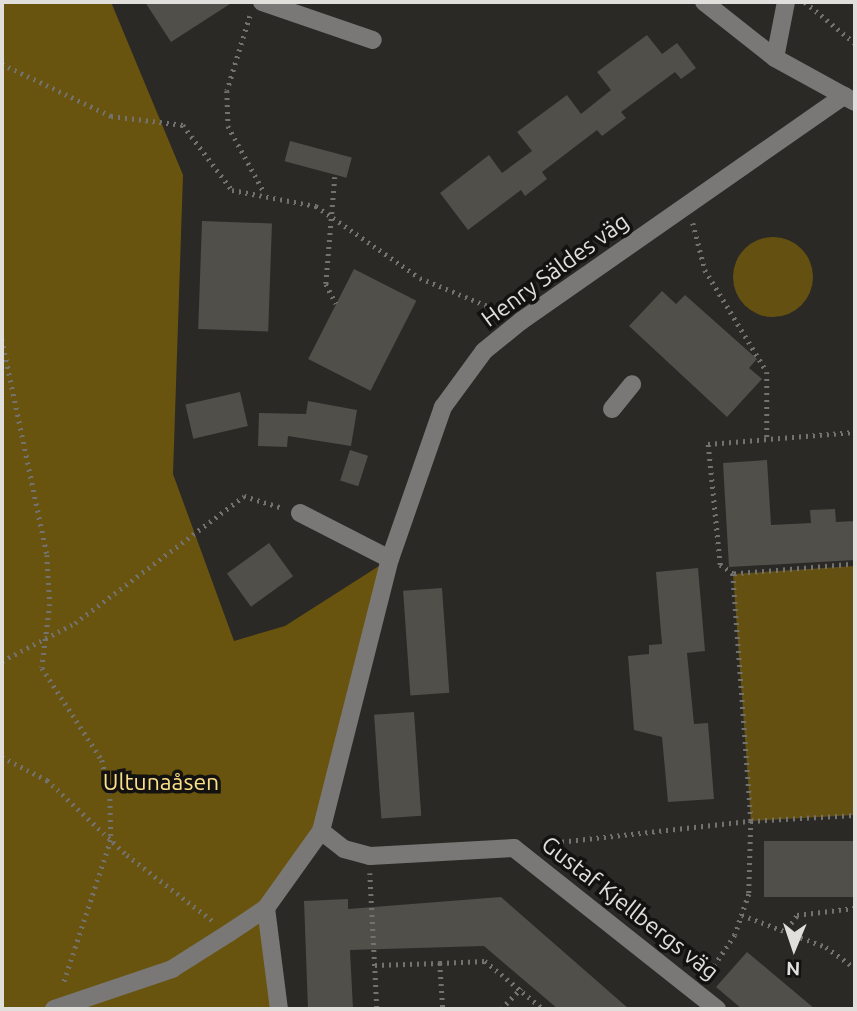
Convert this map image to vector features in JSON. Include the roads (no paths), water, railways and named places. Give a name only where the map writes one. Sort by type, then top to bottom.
[{"type":"street","points":[[262,2],[373,40]]},
{"type":"street","points":[[704,2],[775,58],[849,99]]},
{"type":"street","points":[[775,58],[786,2]]},
{"type":"street","name":"Henry Säldes väg","points":[[321,831],[390,559],[443,407],[484,351],[521,321],[697,198],[849,99]]},
{"type":"street","points":[[612,409],[632,384]]},
{"type":"street","points":[[300,513],[390,559]]},
{"type":"street","points":[[56,1009],[172,969],[229,933],[266,908],[321,831]]},
{"type":"street","name":"Gustaf Kjellbergs väg","points":[[321,831],[344,849],[370,856],[514,848],[717,1009]]},
{"type":"street","points":[[266,908],[278,1009]]},
{"type":"park label","name":"Ultunaåsen","points":[[161,782]]}]
